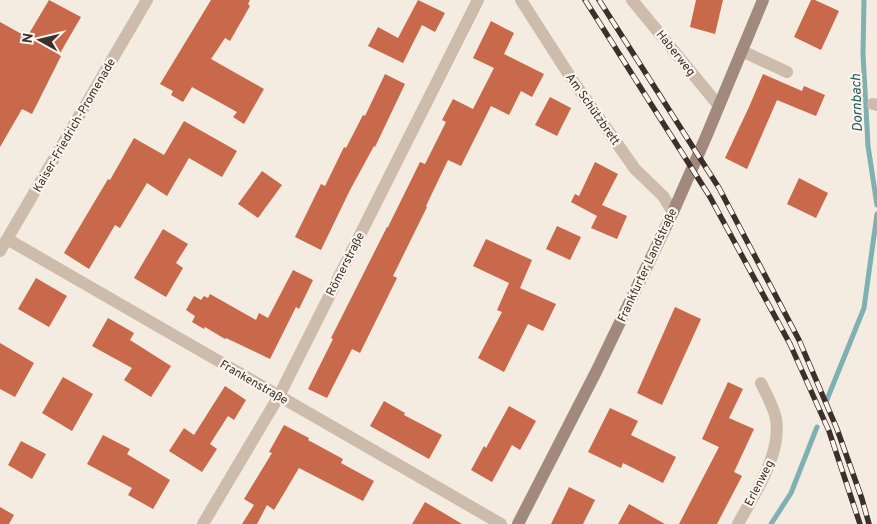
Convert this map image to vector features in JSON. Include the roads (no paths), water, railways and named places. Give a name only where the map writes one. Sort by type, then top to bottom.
[{"type":"street","name":"Kaiser-Friedrich-Promenade","points":[[0,251],[147,0]]},
{"type":"street","name":"Römerstraße","points":[[203,524],[279,396],[478,0]]},
{"type":"street","name":"Am Schützbrett","points":[[521,0],[573,82],[635,169],[663,196],[673,212]]},
{"type":"street","name":"Haberweg","points":[[632,0],[719,106]]},
{"type":"street","name":"Frankfurter Landstraße","points":[[518,524],[597,370],[673,212],[763,0]]},
{"type":"street","points":[[742,51],[787,72]]},
{"type":"street","name":"Frankenstraße","points":[[7,239],[501,524]]},
{"type":"street","name":"Erlenweg","points":[[738,524],[773,456],[777,437],[776,418],[761,383]]},
{"type":"waterway","name":"Dornbach","points":[[864,0],[863,54],[868,146],[877,205]]},
{"type":"waterway","name":"Dornbach","points":[[826,402],[864,308],[877,214]]},
{"type":"waterway","name":"Dornbach","points":[[771,524],[791,493],[817,427]]},
{"type":"railway","points":[[585,0],[710,197],[790,344],[829,431],[860,524]]},
{"type":"railway","points":[[599,0],[719,188],[799,340],[837,429],[869,524]]}]
